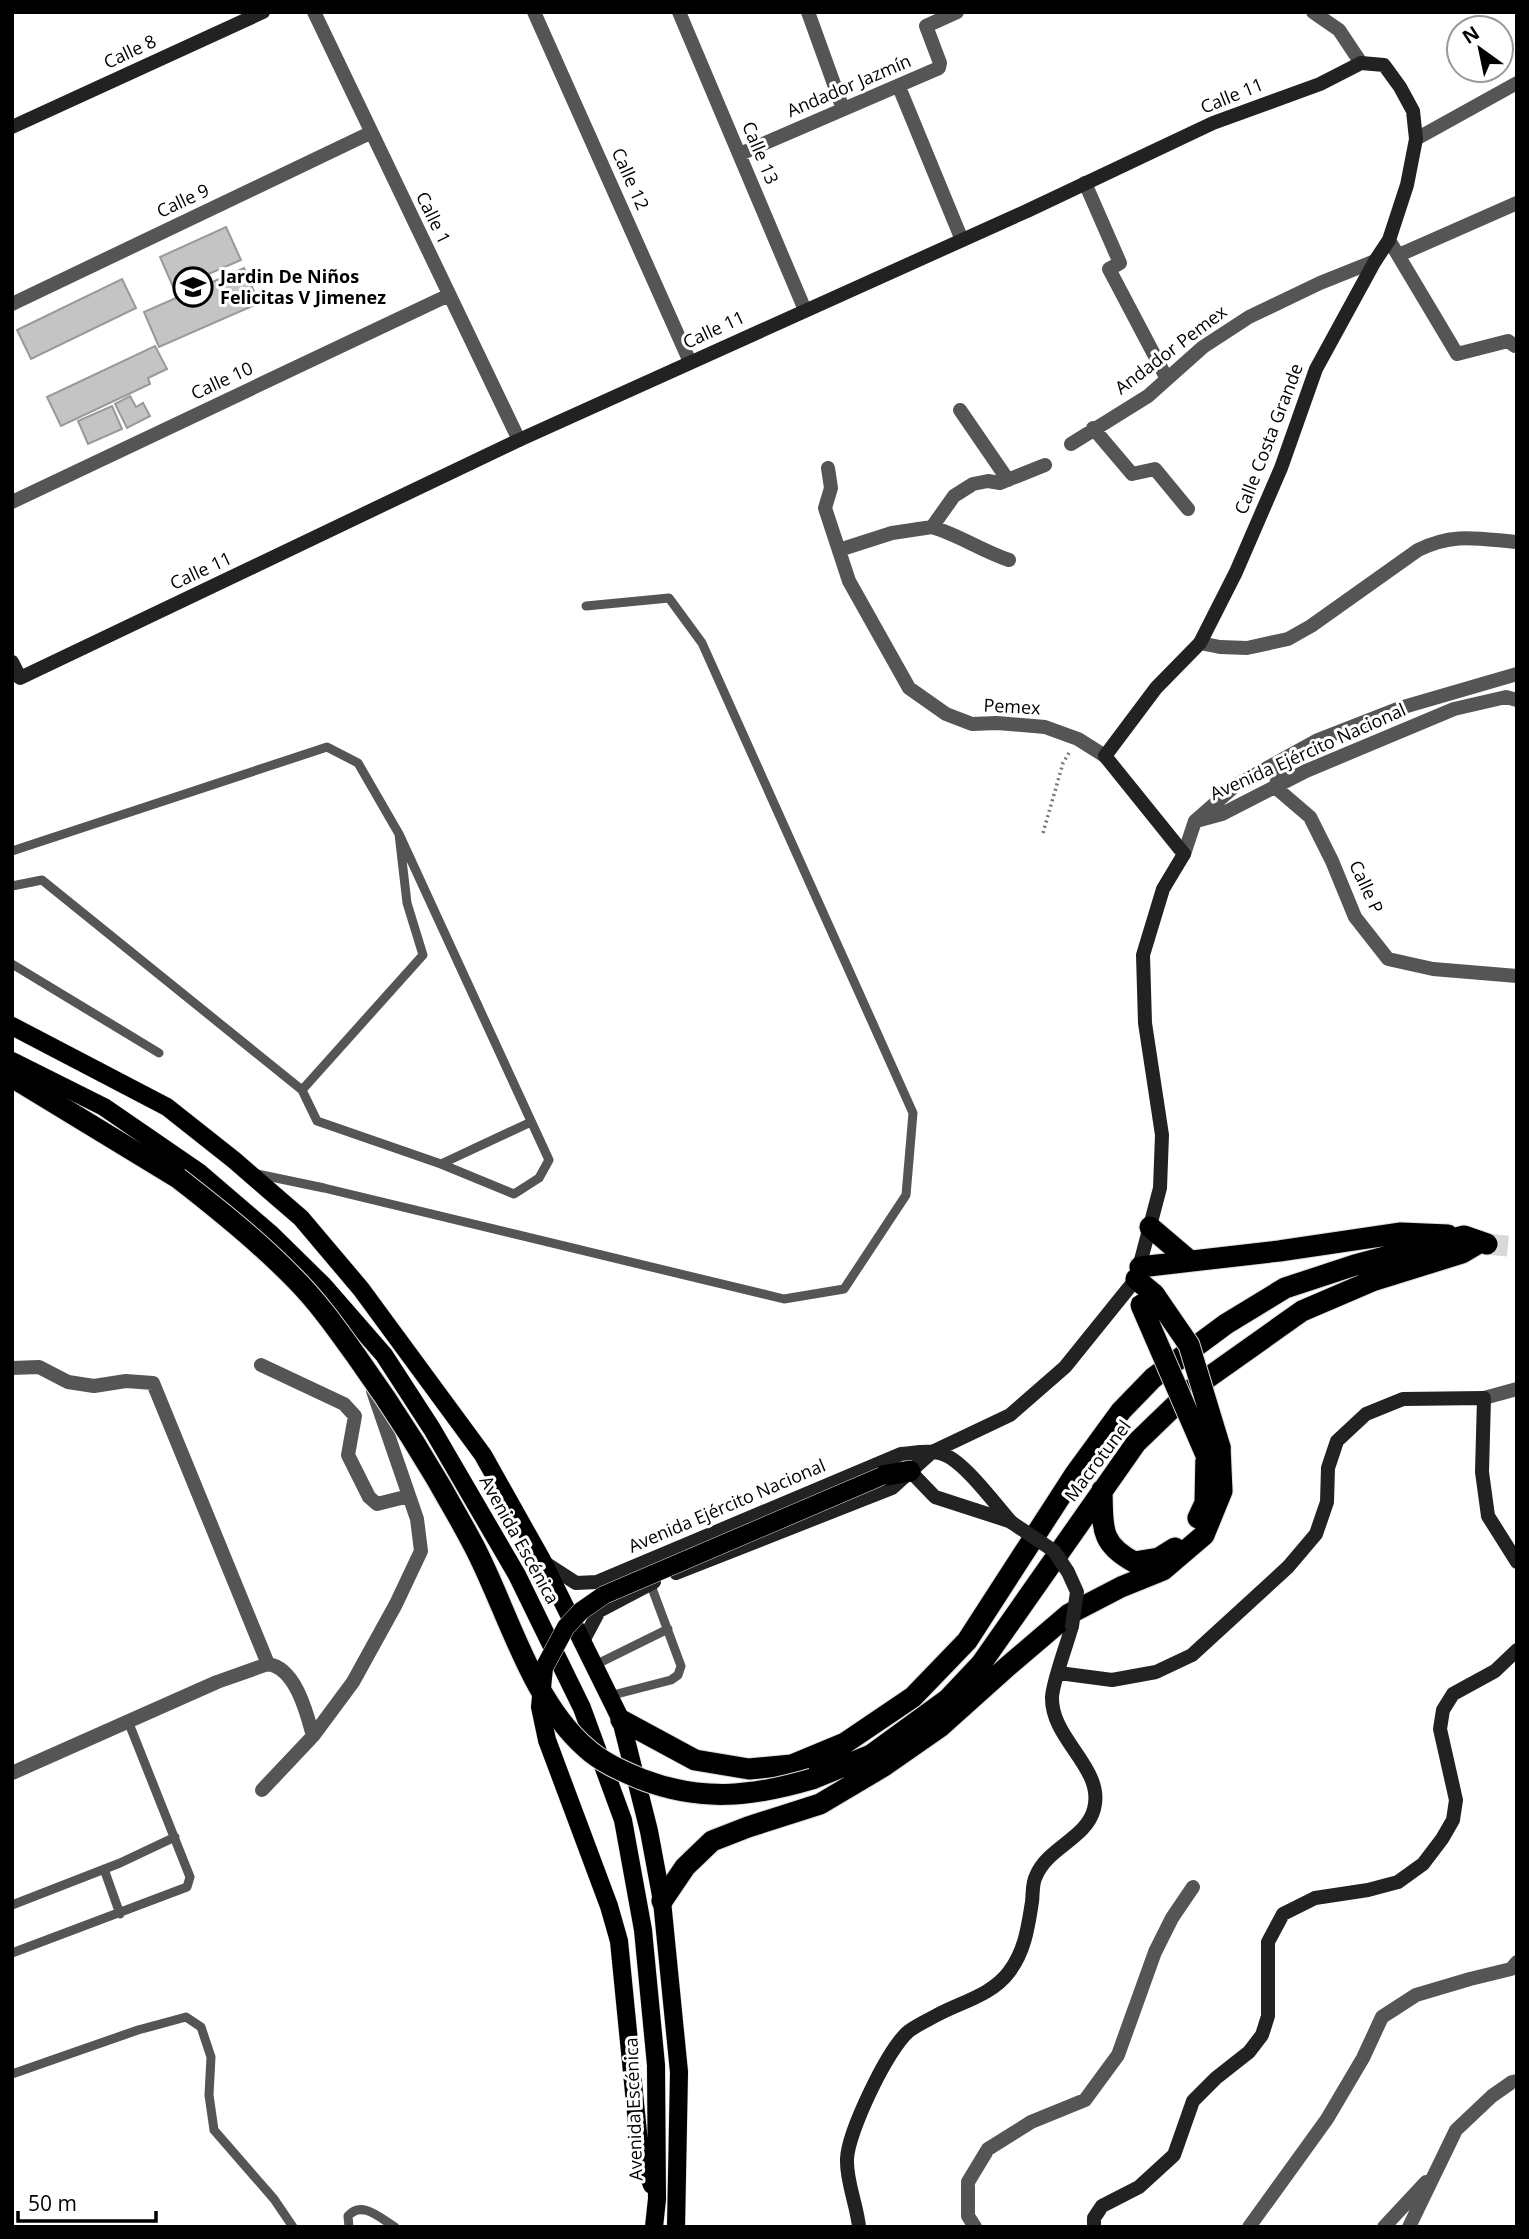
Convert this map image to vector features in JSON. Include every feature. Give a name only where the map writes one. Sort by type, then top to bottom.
[{"type":"highway","name":"Macrotunel","points":[[12,1077],[178,1178],[295,1279],[326,1313],[398,1416],[446,1494],[498,1594],[549,1706],[587,1749],[604,1761],[656,1785],[690,1793],[753,1794],[811,1779],[871,1755],[948,1699],[981,1664],[1136,1443],[1192,1388],[1302,1311],[1372,1281],[1462,1253],[1477,1241]]},
{"type":"highway","points":[[1150,1227],[1190,1261]]},
{"type":"highway","points":[[662,1901],[685,1867],[712,1841],[820,1804],[884,1766],[940,1727],[1069,1614],[1121,1587],[1163,1570],[1204,1535],[1222,1491],[1189,1345],[1140,1287],[1190,1261],[1401,1233],[1477,1241]]},
{"type":"highway","points":[[621,1720],[695,1760],[749,1769],[792,1765],[845,1743],[913,1697],[967,1641],[1075,1474],[1121,1411],[1153,1378],[1226,1324],[1285,1288],[1355,1265],[1477,1241]]},
{"type":"highway","points":[[1102,1490],[1103,1528],[1115,1552],[1134,1562],[1159,1558],[1189,1540],[1205,1503],[1213,1451]]},
{"type":"highway","points":[[882,1476],[910,1471]]},
{"type":"highway","points":[[981,1664],[1008,1666]]},
{"type":"highway","points":[[940,1727],[948,1699]]},
{"type":"main road","points":[[12,1026],[167,1107],[300,1218],[360,1289],[483,1455],[542,1560],[621,1720],[649,1831],[662,1901],[679,2072],[676,2227]]},
{"type":"main road","name":"Avenida Escénica","points":[[12,1061],[104,1107],[200,1173],[270,1233],[334,1297],[384,1355],[432,1429],[517,1575],[582,1708],[623,1820],[643,1930],[656,2066],[657,2199],[654,2227]]},
{"type":"main road","points":[[657,2199],[640,2153],[619,1941],[609,1906],[547,1740],[540,1707],[544,1668],[566,1628],[581,1611],[604,1595],[882,1476]]},
{"type":"street","name":"Calle 8","points":[[12,127],[263,12]]},
{"type":"street","name":"Calle 1","points":[[314,12],[370,134],[519,440]]},
{"type":"street","name":"Calle 12","points":[[534,12],[690,362]]},
{"type":"street","name":"Calle 13","points":[[679,12],[805,310]]},
{"type":"street","points":[[808,12],[843,109]]},
{"type":"street","name":"Andador Jazmín","points":[[740,154],[899,87],[941,66],[926,26],[957,12]]},
{"type":"street","points":[[1313,12],[1339,30],[1360,63]]},
{"type":"street","name":"Calle 11","points":[[12,662],[20,678],[519,440],[962,240],[1213,123],[1320,84],[1360,63]]},
{"type":"street","name":"Calle Costa Grande","points":[[1105,756],[1156,688],[1200,643],[1236,572],[1281,468],[1316,369],[1389,240],[1407,185],[1416,139],[1413,111],[1384,65],[1360,63]]},
{"type":"street","points":[[1416,139],[1517,83]]},
{"type":"street","points":[[899,87],[962,240]]},
{"type":"street","name":"Calle 9","points":[[12,303],[370,134]]},
{"type":"street","points":[[1085,183],[1120,263],[1109,269],[1167,379]]},
{"type":"street","points":[[1399,255],[1517,203]]},
{"type":"street","points":[[1389,240],[1457,354],[1508,341],[1515,346]]},
{"type":"street","name":"Andador Pemex","points":[[1070,444],[1148,396],[1203,347],[1249,317],[1320,282],[1375,261]]},
{"type":"street","name":"Calle 10","points":[[12,502],[449,295]]},
{"type":"street","points":[[960,410],[1007,480]]},
{"type":"street","points":[[1093,428],[1132,474],[1155,469],[1188,509]]},
{"type":"street","points":[[932,527],[954,496],[973,484],[988,481],[1000,484],[1045,465]]},
{"type":"street","name":"Pemex","points":[[828,468],[831,488],[825,508],[849,581],[909,688],[946,715],[972,724],[1045,727],[1078,739],[1105,756],[1184,853]]},
{"type":"street","points":[[839,551],[892,533],[932,527],[958,535],[989,553],[1009,560]]},
{"type":"street","points":[[1200,643],[1247,648],[1288,639],[1433,542],[1460,536],[1517,542]]},
{"type":"street","name":"Avenida Ejército Nacional","points":[[582,1643],[599,1611],[650,1583],[892,1488],[932,1452],[1010,1415],[1065,1367],[1140,1287],[1160,1188],[1162,1135],[1145,1023],[1143,955],[1163,889],[1184,853],[1195,821],[1235,786],[1318,740],[1400,708],[1517,674]]},
{"type":"street","name":"Avenida Ejército Nacional","points":[[1195,821],[1222,814],[1306,771],[1454,709],[1506,697],[1517,700]]},
{"type":"street","points":[[1275,787],[1285,758]]},
{"type":"street","name":"Calle P","points":[[1275,787],[1310,817],[1355,917],[1388,959],[1433,969],[1517,976]]},
{"type":"street","points":[[262,1790],[313,1736],[364,1663],[421,1551],[417,1519],[365,1371],[336,1322],[334,1297]]},
{"type":"street","points":[[261,1366],[344,1404],[355,1416],[348,1455],[369,1497],[377,1504],[409,1496]]},
{"type":"street","points":[[12,1368],[39,1367],[68,1382],[94,1386],[126,1381],[153,1383],[268,1664]]},
{"type":"street","points":[[1059,1674],[1112,1680],[1156,1672],[1192,1655],[1288,1567],[1316,1534],[1327,1502],[1328,1468],[1337,1441],[1366,1414],[1403,1399],[1484,1398],[1517,1389]]},
{"type":"street","points":[[1484,1398],[1482,1472],[1488,1516],[1517,1562]]},
{"type":"street","points":[[859,2227],[847,2160],[853,2128],[883,2067],[908,2032],[944,2011],[982,1994],[1008,1973],[1025,1943],[1035,1876],[1051,1854],[1078,1834],[1094,1810],[1095,1794],[1090,1772],[1074,1752],[1058,1724],[1052,1698],[1072,1626],[1077,1592],[1068,1572],[1054,1551],[1012,1522],[959,1464],[945,1454],[932,1452]]},
{"type":"street","name":"Avenida Ejército Nacional","points":[[542,1560],[576,1583],[597,1582],[901,1454],[932,1452]]},
{"type":"street","points":[[910,1471],[935,1497],[1012,1522]]},
{"type":"street","points":[[1094,2227],[1094,2218],[1102,2206],[1139,2187],[1174,2155],[1193,2101],[1216,2078],[1249,2052],[1262,2035],[1268,2016],[1268,1942],[1283,1914],[1315,1898],[1368,1890],[1398,1882],[1423,1864],[1442,1839],[1453,1820],[1456,1800],[1440,1730],[1443,1710],[1453,1694],[1495,1671],[1517,1650]]},
{"type":"street","points":[[12,1773],[216,1682],[268,1664],[274,1665],[285,1675],[302,1696],[313,1736]]},
{"type":"street","points":[[975,2227],[968,2216],[968,2182],[988,2148],[1031,2122],[1085,2100],[1118,2055],[1155,1952],[1172,1918],[1193,1887]]},
{"type":"street","points":[[1249,2227],[1327,2119],[1363,2058],[1382,2017],[1416,1995],[1511,1969],[1517,1962]]},
{"type":"street","points":[[1409,2227],[1456,2130],[1492,2096],[1517,2081]]},
{"type":"street","points":[[1492,2096],[1517,2094]]},
{"type":"street","points":[[1384,2227],[1435,2173]]},
{"type":"lane","points":[[248,1172],[784,1299],[844,1289],[906,1195],[913,1113],[702,643],[669,598],[586,606]]},
{"type":"lane","points":[[12,851],[327,747],[358,763],[398,834],[549,1160],[540,1178],[514,1194],[441,1164],[317,1121],[303,1090],[42,880],[12,886]]},
{"type":"lane","points":[[303,1090],[423,955],[407,903],[398,834]]},
{"type":"lane","points":[[12,964],[159,1054]]},
{"type":"lane","points":[[441,1164],[531,1122]]},
{"type":"lane","points":[[609,1696],[671,1680],[678,1675],[681,1666],[642,1563]]},
{"type":"lane","points":[[593,1666],[668,1629]]},
{"type":"lane","points":[[12,1953],[187,1887],[190,1877],[128,1721]]},
{"type":"lane","points":[[12,1905],[104,1869],[175,1837]]},
{"type":"lane","points":[[104,1869],[120,1914]]},
{"type":"lane","points":[[12,2074],[138,2030],[186,2017],[201,2027],[211,2057],[209,2095],[214,2130],[274,2199],[293,2227]]},
{"type":"lane","points":[[349,2227],[348,2216],[354,2209],[362,2207],[395,2227]]},
{"type":"path","points":[[1043,833],[1063,763],[1078,739]]},
{"type":"building","points":[[226,227],[241,260],[174,289],[160,257]]},
{"type":"building","points":[[244,268],[259,303],[159,347],[144,312]]},
{"type":"building","points":[[122,279],[136,308],[31,359],[17,330]]},
{"type":"building","points":[[155,346],[167,369],[148,378],[150,384],[61,426],[47,397]]},
{"type":"building","points":[[130,396],[136,407],[143,403],[150,416],[127,428],[115,404]]},
{"type":"building","points":[[112,406],[122,429],[88,444],[78,421]]},
{"type":"tunnel","points":[[1487,1244],[1517,1247]]},
{"type":"place","name":"Jardin De Niños Felicitas V Jimenez","points":[[193,287]]}]
